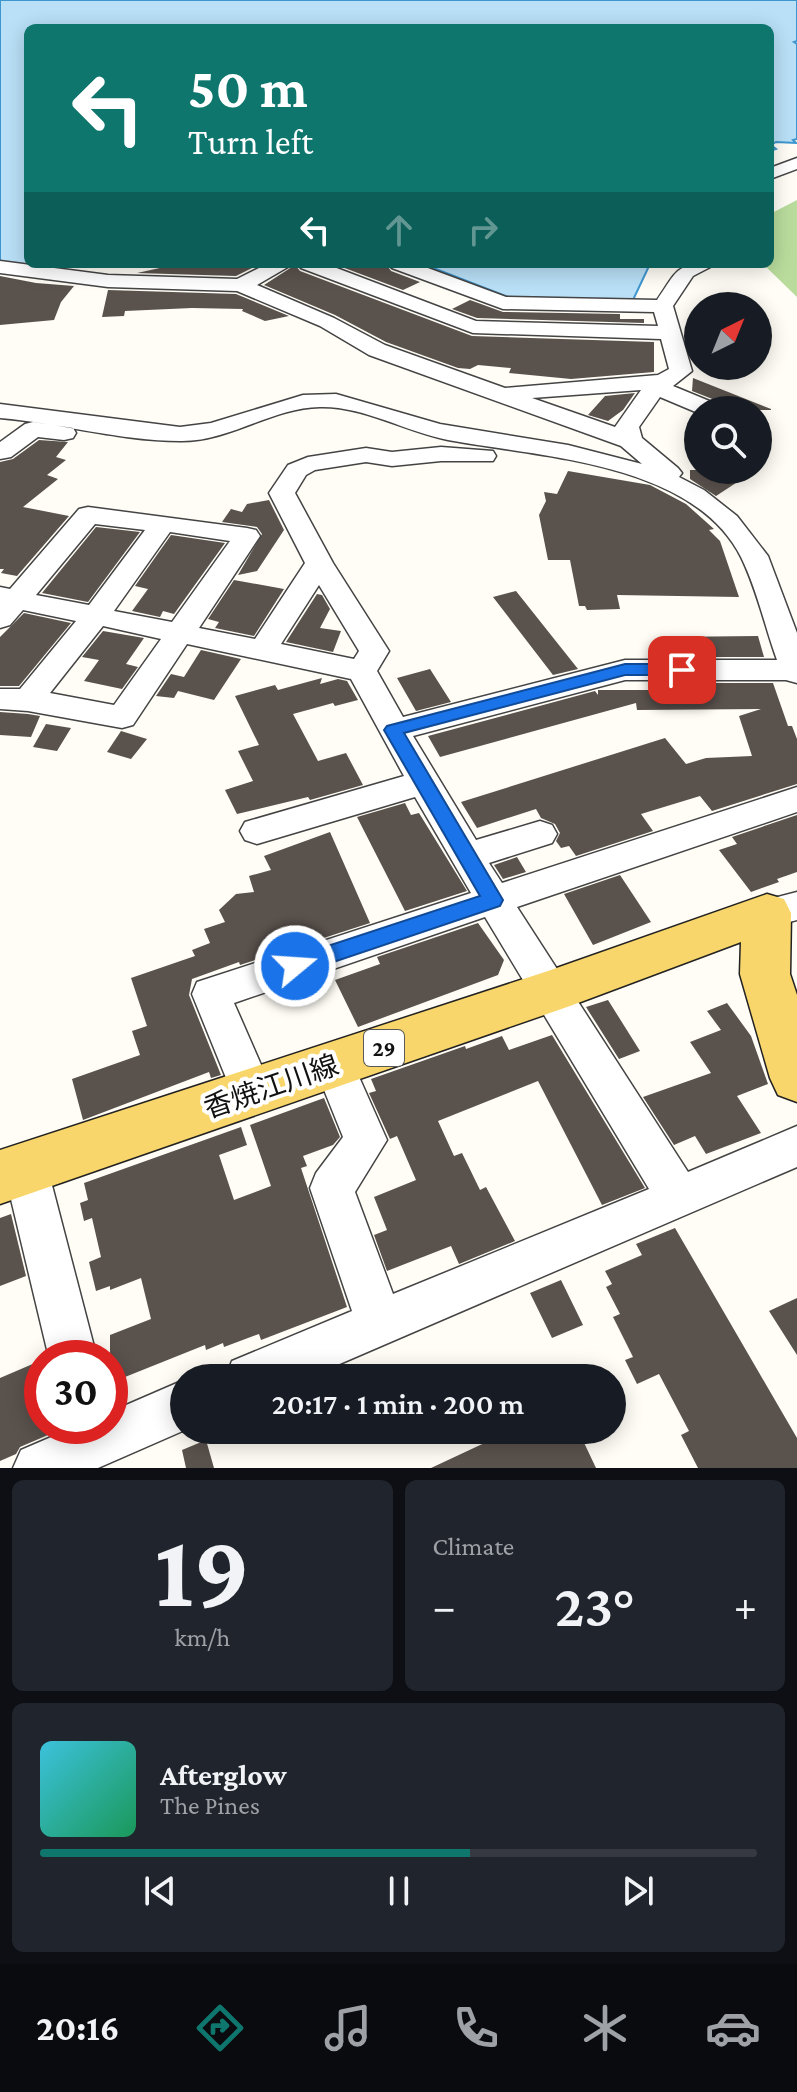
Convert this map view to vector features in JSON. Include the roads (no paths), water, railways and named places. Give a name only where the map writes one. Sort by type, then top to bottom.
[{"type":"main road","name":"香焼江川線","points":[[13,1173],[552,991],[782,909]]},
{"type":"main road","points":[[782,909],[797,976]]},
{"type":"main road","points":[[782,909],[765,974],[797,1078]]},
{"type":"street","points":[[774,172],[797,163]]},
{"type":"street","points":[[0,267],[95,279],[242,273],[265,268]]},
{"type":"street","points":[[318,268],[482,329],[669,333]]},
{"type":"street","points":[[410,268],[503,303],[663,306]]},
{"type":"street","points":[[630,441],[627,427],[658,385],[681,371],[663,306],[686,272],[696,268]]},
{"type":"street","points":[[242,273],[377,350],[630,441],[727,520],[750,549],[796,672],[625,670],[393,730]]},
{"type":"street","points":[[403,359],[503,303]]},
{"type":"street","points":[[499,393],[658,385],[684,397]]},
{"type":"street","points":[[0,411],[195,435],[288,404],[321,400],[350,405],[438,431],[625,466],[687,490]]},
{"type":"street","points":[[2,452],[33,429],[84,435],[99,423]]},
{"type":"street","points":[[362,671],[374,651],[319,563],[282,493],[302,465],[366,455],[392,459],[441,454],[510,454],[556,461],[566,454]]},
{"type":"street","points":[[6,605],[88,515],[247,536],[122,717],[14,699]]},
{"type":"street","points":[[14,699],[95,617],[163,524]]},
{"type":"street","points":[[263,649],[319,563]]},
{"type":"street","points":[[6,605],[95,617],[362,671],[492,900],[552,991],[679,1198]]},
{"type":"street","points":[[257,831],[423,783]]},
{"type":"street","points":[[252,1092],[211,994],[797,799]]},
{"type":"street","points":[[467,856],[540,834]]},
{"type":"street","points":[[334,1065],[366,1140],[332,1188],[380,1322]]},
{"type":"street","points":[[282,1364],[797,1146]]},
{"type":"street","points":[[13,1173],[67,1340]]},
{"type":"street","points":[[128,1423],[170,1410]]},
{"type":"street","points":[[39,1468],[78,1444]]},
{"type":"water","points":[[0,0],[797,0],[797,41],[794,42],[797,44],[797,139],[793,140],[796,143],[774,143],[774,24],[24,24],[24,265],[0,261]]},
{"type":"water","points":[[433,268],[648,268],[633,300],[508,297]]}]
